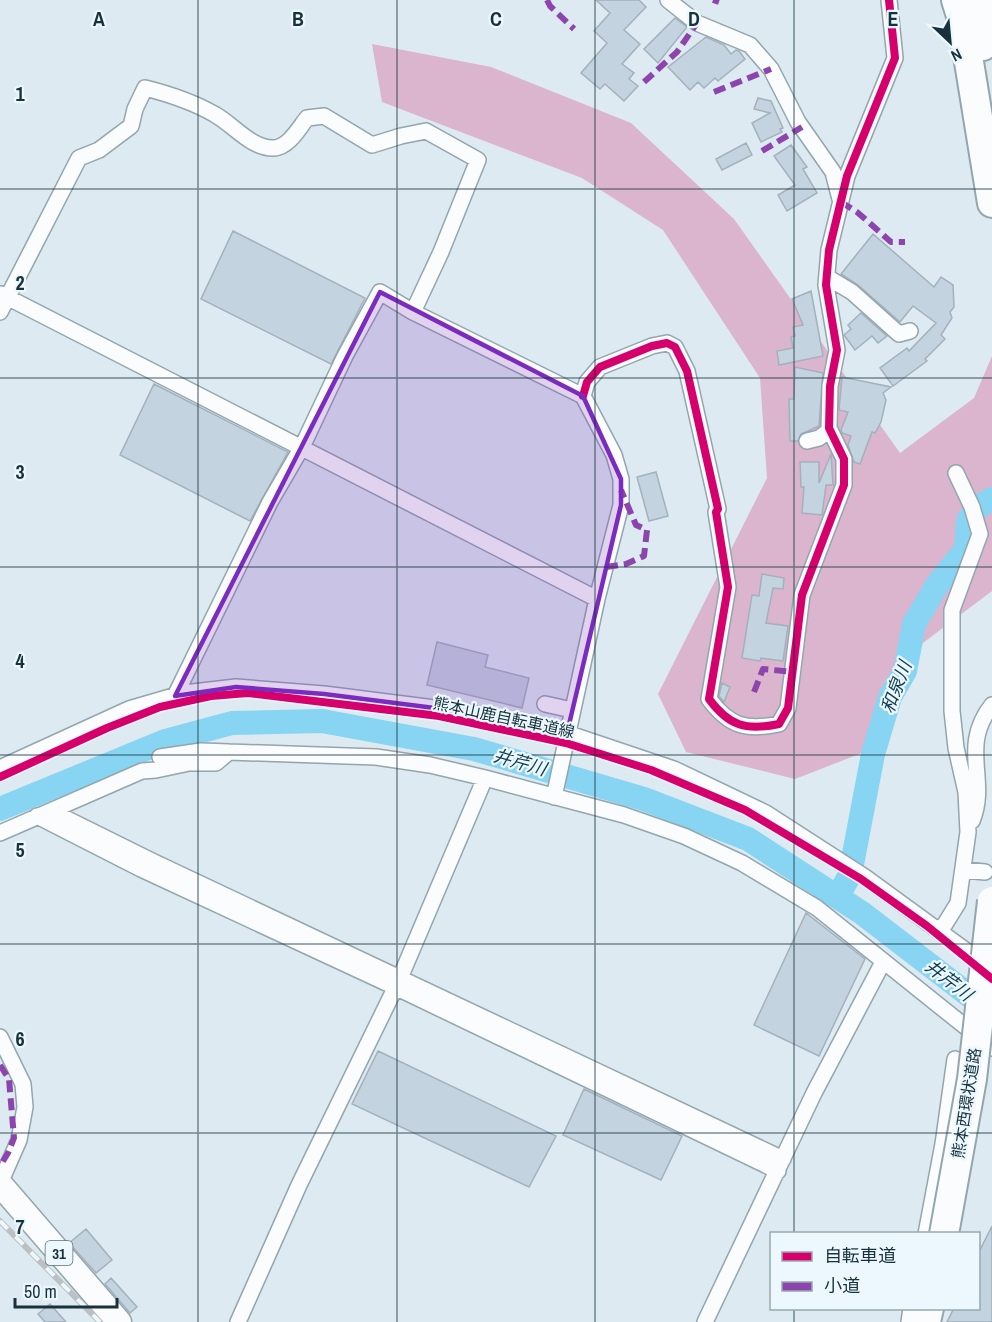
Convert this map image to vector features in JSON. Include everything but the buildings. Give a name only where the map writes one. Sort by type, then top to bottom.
[{"type":"highway","points":[[956,0],[962,19],[992,203]]},
{"type":"highway","points":[[978,0],[992,138]]},
{"type":"highway","points":[[982,37],[986,0]]},
{"type":"highway","name":"熊本西環状道路","points":[[944,1232],[972,1079],[992,901]]},
{"type":"main road","name":"31","points":[[1,1176],[64,1261],[120,1322]]},
{"type":"street","points":[[668,0],[697,23],[750,45],[771,69],[798,122],[833,172],[841,202]]},
{"type":"street","points":[[583,396],[587,382],[600,367],[652,346],[666,343],[675,347],[687,371],[718,509],[716,512],[728,587],[709,699],[718,711],[732,723],[762,727],[779,724],[788,708],[802,595],[844,485],[844,459],[830,429],[830,386],[837,350],[826,285],[829,250],[847,176],[895,58],[889,0]]},
{"type":"street","points":[[0,312],[4,295],[79,158],[99,150],[131,126],[135,109],[145,88],[168,94],[215,114],[255,144],[274,148],[287,142],[307,117],[324,116],[372,145],[426,131],[478,160],[441,252],[413,312]]},
{"type":"street","points":[[827,277],[852,292],[899,333],[910,331]]},
{"type":"street","points":[[175,696],[270,502],[302,447],[345,356],[380,292],[413,312],[583,396],[614,455],[621,479],[621,505],[597,599],[555,794]]},
{"type":"street","points":[[4,295],[597,599]]},
{"type":"street","points":[[807,441],[819,438],[830,429]]},
{"type":"street","points":[[938,930],[945,924],[958,903],[968,832],[966,792],[956,747],[952,711],[952,610],[980,534],[972,507],[956,473]]},
{"type":"street","points":[[0,768],[129,709],[184,693],[236,687],[324,694],[466,712],[567,733],[674,769],[766,813],[865,877],[972,955]]},
{"type":"street","points":[[545,704],[572,710]]},
{"type":"street","points":[[968,832],[974,816],[977,796],[976,734],[982,718],[992,705]]},
{"type":"street","points":[[160,757],[201,751],[376,757],[430,765],[555,794],[624,815],[684,836],[742,864],[817,908],[992,1048]]},
{"type":"street","points":[[0,833],[142,771],[189,763],[216,763],[229,752]]},
{"type":"street","points":[[238,1322],[299,1185],[398,982],[486,778]]},
{"type":"street","points":[[44,813],[154,862],[780,1165]]},
{"type":"street","points":[[964,870],[985,872]]},
{"type":"street","points":[[705,1322],[814,1093],[883,962]]},
{"type":"street","points":[[0,1037],[23,1084],[25,1107],[19,1140],[1,1176]]},
{"type":"street","points":[[926,1232],[943,1144],[955,1059]]},
{"type":"highlighted area","points":[[380,292],[583,396],[621,479],[621,505],[567,733],[466,712],[324,694],[236,687],[175,696]]},
{"type":"shaded area","points":[[372,44],[491,67],[631,123],[734,219],[900,453],[974,398],[992,356],[992,591],[899,661],[867,751],[795,779],[686,752],[658,694],[767,478],[760,378],[663,230],[582,178],[382,102]]},
{"type":"waterway","name":"和泉川","points":[[837,897],[850,875],[873,754],[890,697],[905,671],[914,624],[937,585],[966,549],[968,521],[978,507],[992,499]]},
{"type":"waterway","name":"井芹川","points":[[0,809],[165,741],[232,723],[322,721],[474,749],[644,799],[748,839],[862,913],[992,1013]]},
{"type":"railway","points":[[0,1221],[100,1322]]},
{"type":"marked path","points":[[547,0],[550,6],[574,29]]},
{"type":"marked path","points":[[713,0],[719,2]]},
{"type":"marked path","points":[[644,82],[677,52],[697,23]]},
{"type":"marked path","points":[[714,92],[771,69]]},
{"type":"marked path","points":[[762,151],[802,127]]},
{"type":"marked path","points":[[841,202],[857,212],[891,242],[905,242]]},
{"type":"marked path","points":[[606,567],[626,564],[644,556],[647,530],[636,525],[621,490]]},
{"type":"marked path","points":[[754,692],[763,669],[793,672]]},
{"type":"marked path","points":[[0,1065],[9,1079],[14,1138],[0,1166]]},
{"type":"cycle path","points":[[583,396],[587,382],[600,367],[652,346],[667,343],[675,347],[687,371],[718,509],[716,512],[728,587],[709,699],[731,721],[739,724],[757,727],[779,724],[788,708],[802,595],[844,485],[844,459],[829,428],[830,386],[837,350],[826,285],[829,250],[847,176],[895,58],[889,0]]},
{"type":"cycle path","name":"熊本山鹿自転車道線","points":[[0,777],[107,728],[160,707],[211,696],[248,693],[439,716],[566,743],[651,770],[745,810],[861,879],[927,926],[992,979]]}]
